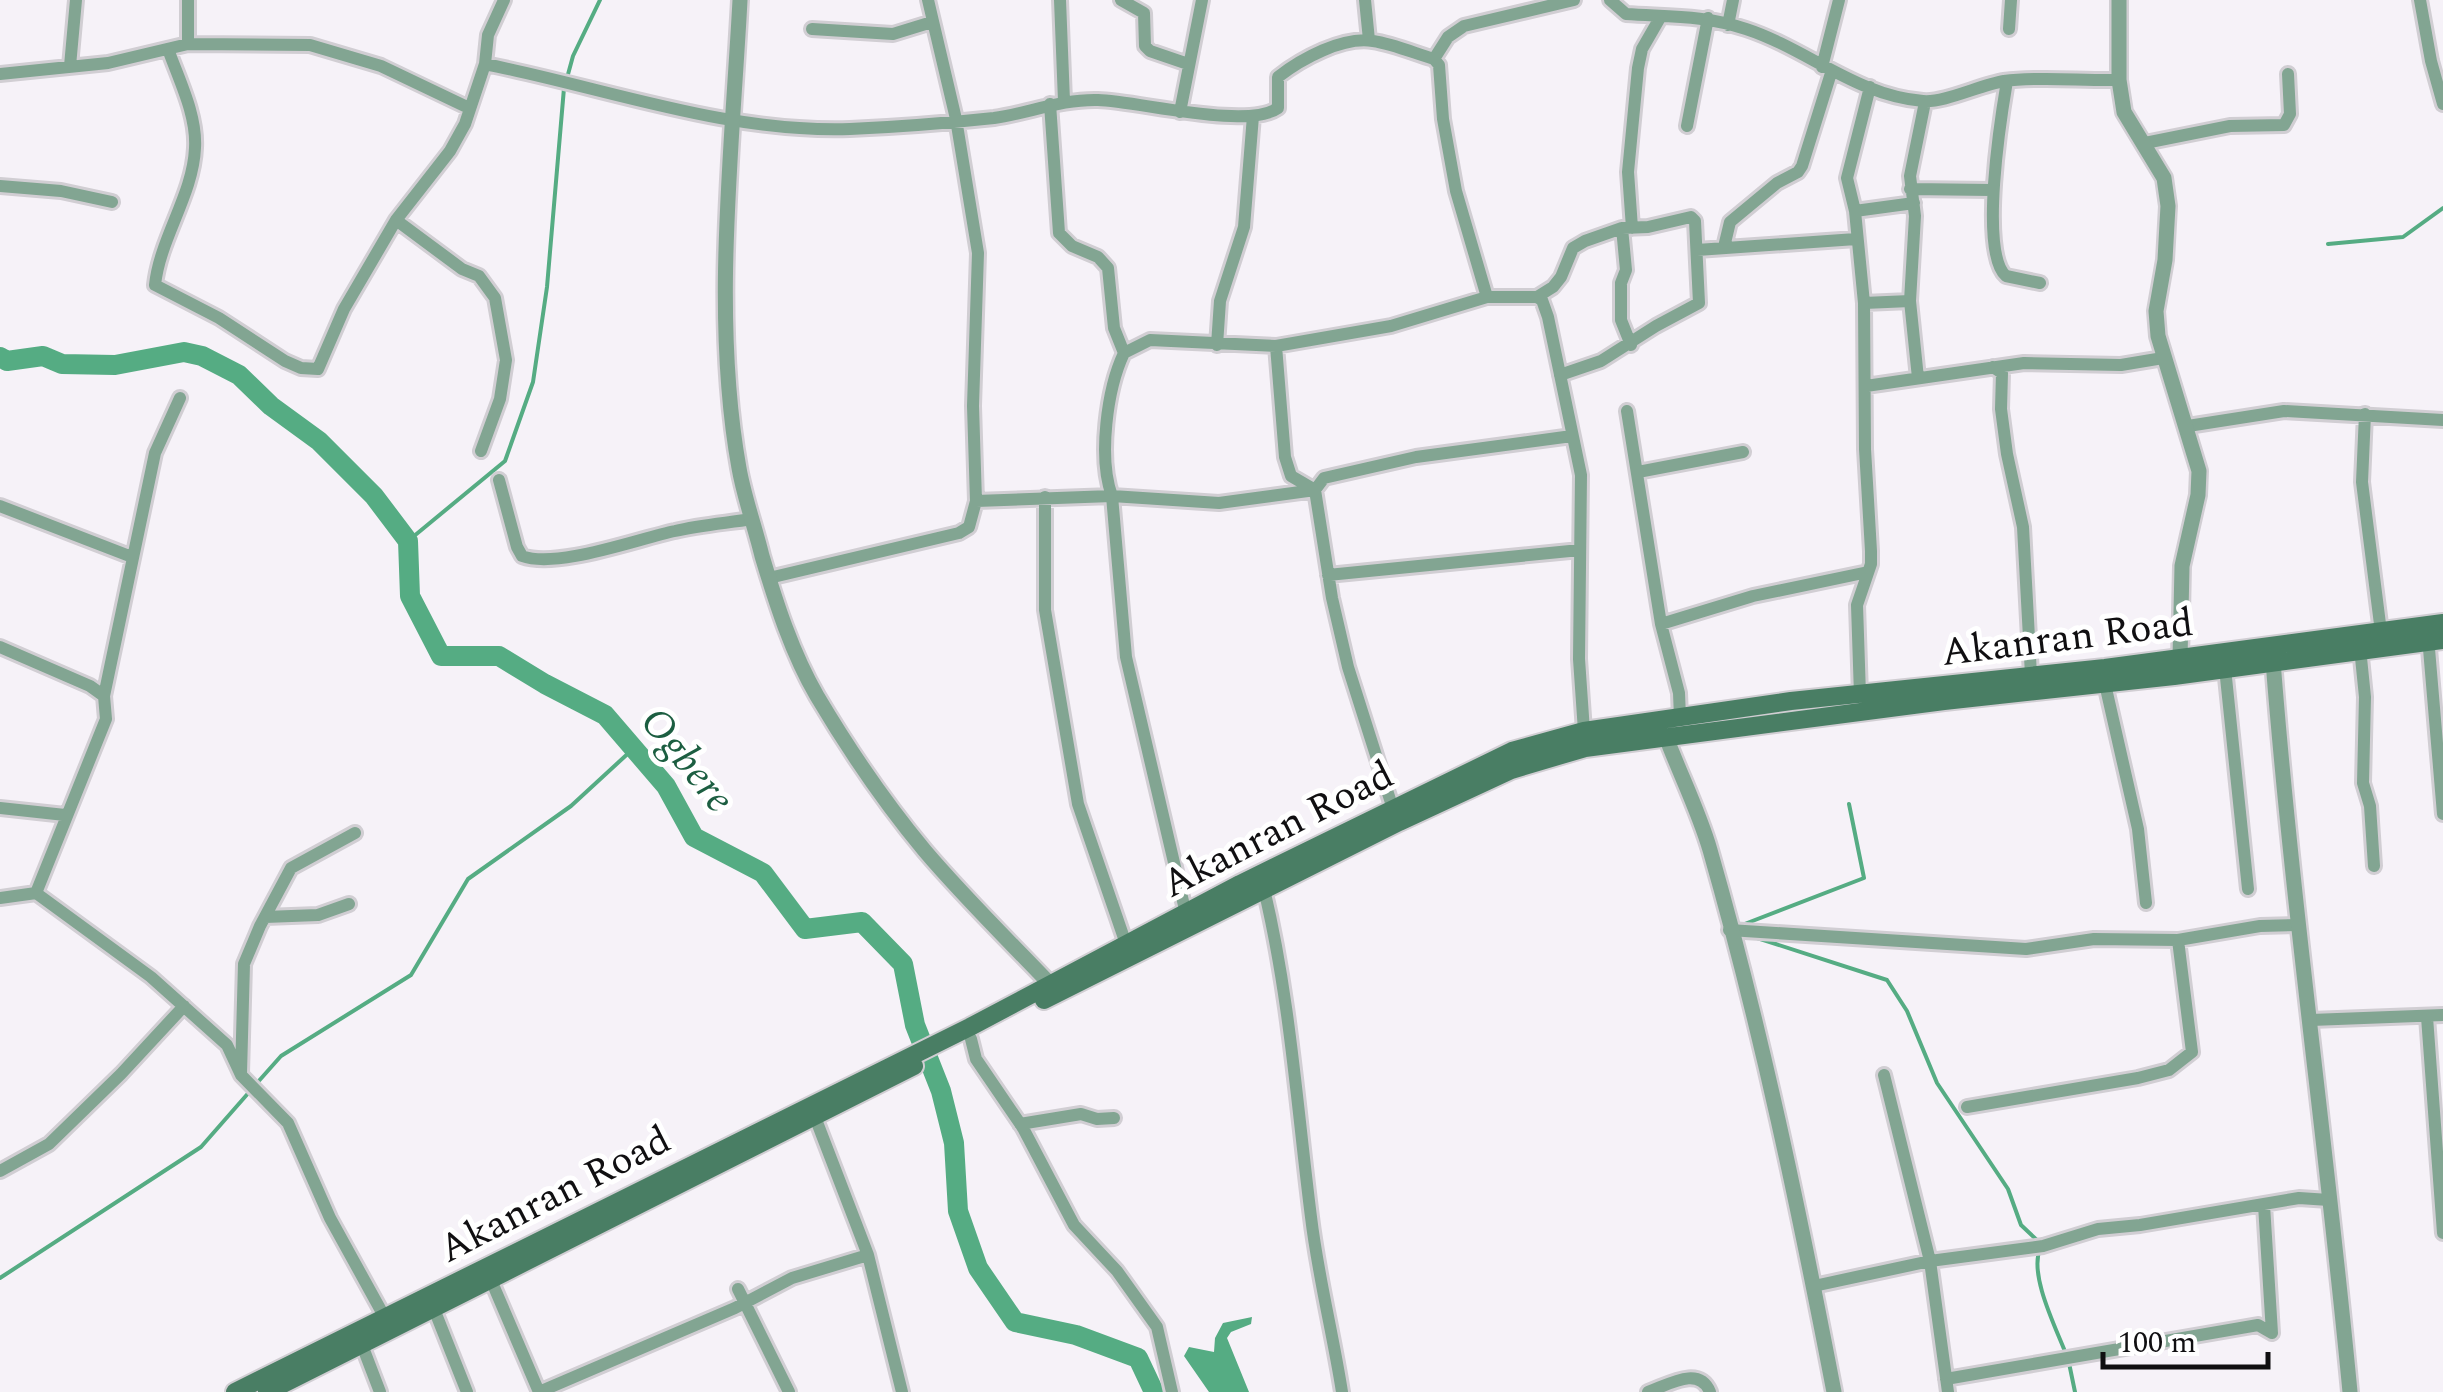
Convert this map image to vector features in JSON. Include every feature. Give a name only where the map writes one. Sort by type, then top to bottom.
[{"type":"main road","name":"Akanran Road","points":[[932,1050],[971,1039],[1264,889],[1510,770],[1584,748],[1666,737],[1717,721],[1860,694],[2381,632],[2435,632]]},
{"type":"main road","name":"Akanran Road","points":[[276,1390],[491,1280],[672,1181],[932,1050],[1050,983],[1512,751],[1584,731],[1680,717],[1717,721],[2105,684],[2360,648],[2435,632]]},
{"type":"main road","name":"Akanran Road","points":[[235,1392],[358,1333],[384,1316],[815,1117],[911,1061]]},
{"type":"street","points":[[70,66],[76,0]]},
{"type":"street","points":[[188,0],[188,44]]},
{"type":"street","points":[[168,49],[190,112],[195,146],[192,167],[156,270],[155,285],[219,318],[285,361],[301,368],[318,368],[344,309],[396,220],[450,152],[470,108],[485,64],[488,35],[504,0]]},
{"type":"street","points":[[740,0],[728,315],[732,418],[739,471],[768,578],[815,693],[866,773],[923,849],[1050,983]]},
{"type":"street","points":[[768,578],[959,533],[969,527],[976,502],[973,406],[978,254],[956,120],[928,0]]},
{"type":"street","points":[[1060,0],[1059,232],[1072,246],[1098,257],[1108,268],[1114,328],[1124,353]]},
{"type":"street","points":[[1122,0],[1144,13],[1145,46],[1150,52],[1188,64]]},
{"type":"street","points":[[1180,112],[1202,0]]},
{"type":"street","points":[[1365,0],[1369,40]]},
{"type":"street","points":[[1434,59],[1448,37],[1464,26],[1537,5],[1574,0]]},
{"type":"street","points":[[1610,0],[1626,14],[1675,14],[1728,24],[1771,39],[1826,70],[1925,102],[2007,80],[2119,80]]},
{"type":"street","points":[[1728,24],[1733,0]]},
{"type":"street","points":[[1724,247],[1730,222],[1776,182],[1790,178],[1802,166],[1826,70],[1838,0]]},
{"type":"street","points":[[2009,28],[2012,0]]},
{"type":"street","points":[[2119,0],[2119,80],[2124,112],[2164,178],[2168,206],[2166,260],[2156,311],[2170,384],[2188,426],[2199,471],[2198,496],[2182,566],[2180,658]]},
{"type":"street","points":[[2420,0],[2430,61],[2443,104]]},
{"type":"street","points":[[1630,345],[1621,320],[1620,283],[1626,270],[1628,172],[1642,49],[1661,16]]},
{"type":"street","points":[[1688,126],[1708,18]]},
{"type":"street","points":[[812,29],[893,34],[932,22]]},
{"type":"street","points":[[485,64],[734,120],[781,127],[850,129],[995,118],[1057,103],[1098,100],[1180,112],[1253,116],[1278,108],[1278,77],[1287,70],[1307,58],[1369,40],[1434,59],[1439,65],[1456,191],[1488,297]]},
{"type":"street","points":[[0,74],[108,62],[188,44],[310,45],[381,66],[470,108]]},
{"type":"street","points":[[2145,144],[2230,126],[2284,125],[2290,114],[2288,74]]},
{"type":"street","points":[[2007,80],[1991,190],[2000,272],[2040,282]]},
{"type":"street","points":[[1860,694],[1857,606],[1871,551],[1864,303],[1848,166],[1870,87]]},
{"type":"street","points":[[1918,378],[1910,301],[1910,168],[1925,102]]},
{"type":"street","points":[[1217,345],[1220,301],[1244,227],[1253,116]]},
{"type":"street","points":[[0,186],[61,190],[112,202]]},
{"type":"street","points":[[1856,211],[1912,196],[1991,190]]},
{"type":"street","points":[[1537,297],[1561,277],[1573,248],[1627,228],[1691,217],[1695,220],[1699,304],[1656,326],[1602,362],[1560,375]]},
{"type":"street","points":[[396,220],[462,268],[480,276],[495,298],[506,360],[500,399],[481,451]]},
{"type":"street","points":[[1697,250],[1856,239]]},
{"type":"street","points":[[1186,914],[1126,657],[1112,496],[1106,481],[1114,374],[1124,353],[1150,340],[1276,346],[1391,326],[1488,297],[1542,300],[1581,475],[1578,660],[1584,731]]},
{"type":"street","points":[[1864,303],[1910,301]]},
{"type":"street","points":[[1276,346],[1284,457],[1291,476],[1315,490]]},
{"type":"street","points":[[1866,386],[2024,363],[2121,364],[2164,358]]},
{"type":"street","points":[[1994,366],[2002,373],[2001,408],[2007,454],[2023,527],[2031,675]]},
{"type":"street","points":[[36,893],[106,719],[104,696],[155,453],[180,398]]},
{"type":"street","points":[[2188,426],[2284,411],[2442,420],[2443,409]]},
{"type":"street","points":[[1627,411],[1661,624],[1680,693],[1680,717]]},
{"type":"street","points":[[2365,414],[2362,482],[2381,632]]},
{"type":"street","points":[[976,502],[1112,496],[1219,504],[1315,490],[1324,478],[1416,456],[1572,436]]},
{"type":"street","points":[[1638,472],[1744,452]]},
{"type":"street","points":[[499,480],[517,547],[522,556],[530,559],[561,558],[678,530],[752,518]]},
{"type":"street","points":[[1315,490],[1348,667],[1392,809]]},
{"type":"street","points":[[1045,497],[1045,610],[1074,785],[1126,944]]},
{"type":"street","points":[[0,506],[132,558]]},
{"type":"street","points":[[1328,575],[1580,550]]},
{"type":"street","points":[[1661,624],[1753,596],[1868,572]]},
{"type":"street","points":[[2435,632],[2443,814]]},
{"type":"street","points":[[1,645],[104,696]]},
{"type":"street","points":[[2360,648],[2365,697],[2362,783],[2370,806],[2374,866]]},
{"type":"street","points":[[2273,661],[2286,824],[2312,1020],[2350,1392]]},
{"type":"street","points":[[2225,668],[2248,889]]},
{"type":"street","points":[[2105,684],[2138,829],[2146,903]]},
{"type":"street","points":[[1666,737],[1710,847],[1788,1159],[1834,1392]]},
{"type":"street","points":[[0,808],[65,816]]},
{"type":"street","points":[[249,1084],[244,964],[290,868],[355,833]]},
{"type":"street","points":[[1264,889],[1278,950],[1300,1097],[1311,1223],[1342,1392]]},
{"type":"street","points":[[0,898],[36,893],[151,976],[227,1045],[249,1084],[288,1123],[330,1218],[384,1316]]},
{"type":"street","points":[[265,917],[318,915],[349,904]]},
{"type":"street","points":[[1730,930],[2026,949],[2094,939],[2178,940],[2260,926],[2298,925]]},
{"type":"street","points":[[1967,1107],[2138,1078],[2170,1070],[2186,1060],[2192,1052],[2178,940]]},
{"type":"street","points":[[0,1170],[48,1144],[184,1006]]},
{"type":"street","points":[[2312,1020],[2443,1015]]},
{"type":"street","points":[[2427,1017],[2443,1233]]},
{"type":"street","points":[[971,1039],[976,1059],[1020,1124],[1074,1225],[1117,1271],[1157,1327],[1172,1392]]},
{"type":"street","points":[[1884,1075],[1930,1261],[1947,1385],[2258,1325],[2272,1334],[2264,1204]]},
{"type":"street","points":[[1020,1124],[1081,1114],[1114,1118]]},
{"type":"street","points":[[815,1117],[868,1255],[902,1392]]},
{"type":"street","points":[[1814,1286],[1930,1261],[2043,1246],[2098,1228],[2140,1225],[2299,1198],[2329,1200]]},
{"type":"street","points":[[491,1280],[539,1392],[746,1303],[792,1278],[868,1255]]},
{"type":"street","points":[[738,1289],[789,1392]]},
{"type":"street","points":[[434,1309],[467,1392]]},
{"type":"street","points":[[362,1344],[380,1392]]},
{"type":"street","points":[[1648,1392],[1688,1378],[1698,1378],[1708,1385],[1710,1392]]},
{"type":"shaded area","points":[[1252,1317],[1251,1324],[1231,1332],[1227,1338],[1249,1392],[1209,1392],[1184,1356],[1189,1347],[1214,1352],[1215,1338],[1223,1323]]},
{"type":"waterway","points":[[567,78],[573,56],[600,0]]},
{"type":"waterway","points":[[408,541],[505,461],[533,382],[547,287],[564,88]]},
{"type":"waterway","points":[[2328,244],[2403,237],[2443,208]]},
{"type":"waterway","name":"Ogbere","points":[[0,357],[7,361],[43,356],[62,364],[115,365],[184,352],[202,356],[239,375],[271,406],[319,441],[374,496],[408,541],[410,596],[441,656],[499,656],[605,715],[666,786],[694,837],[763,873],[805,929],[862,922],[903,964],[915,1025],[941,1091],[954,1143],[958,1211],[978,1268],[1015,1322],[1076,1335],[1138,1358],[1154,1392]]},
{"type":"waterway","points":[[257,1083],[281,1056],[411,975],[468,879],[571,806],[634,748]]},
{"type":"waterway","points":[[1742,925],[1864,878],[1849,804]]},
{"type":"waterway","points":[[1754,937],[1887,980],[1907,1011],[1937,1083],[2008,1189],[2021,1225],[2039,1242]]},
{"type":"waterway","points":[[0,1278],[201,1147],[251,1090]]},
{"type":"waterway","points":[[2040,1249],[2041,1287],[2066,1354]]},
{"type":"waterway","points":[[2069,1363],[2075,1392]]}]
